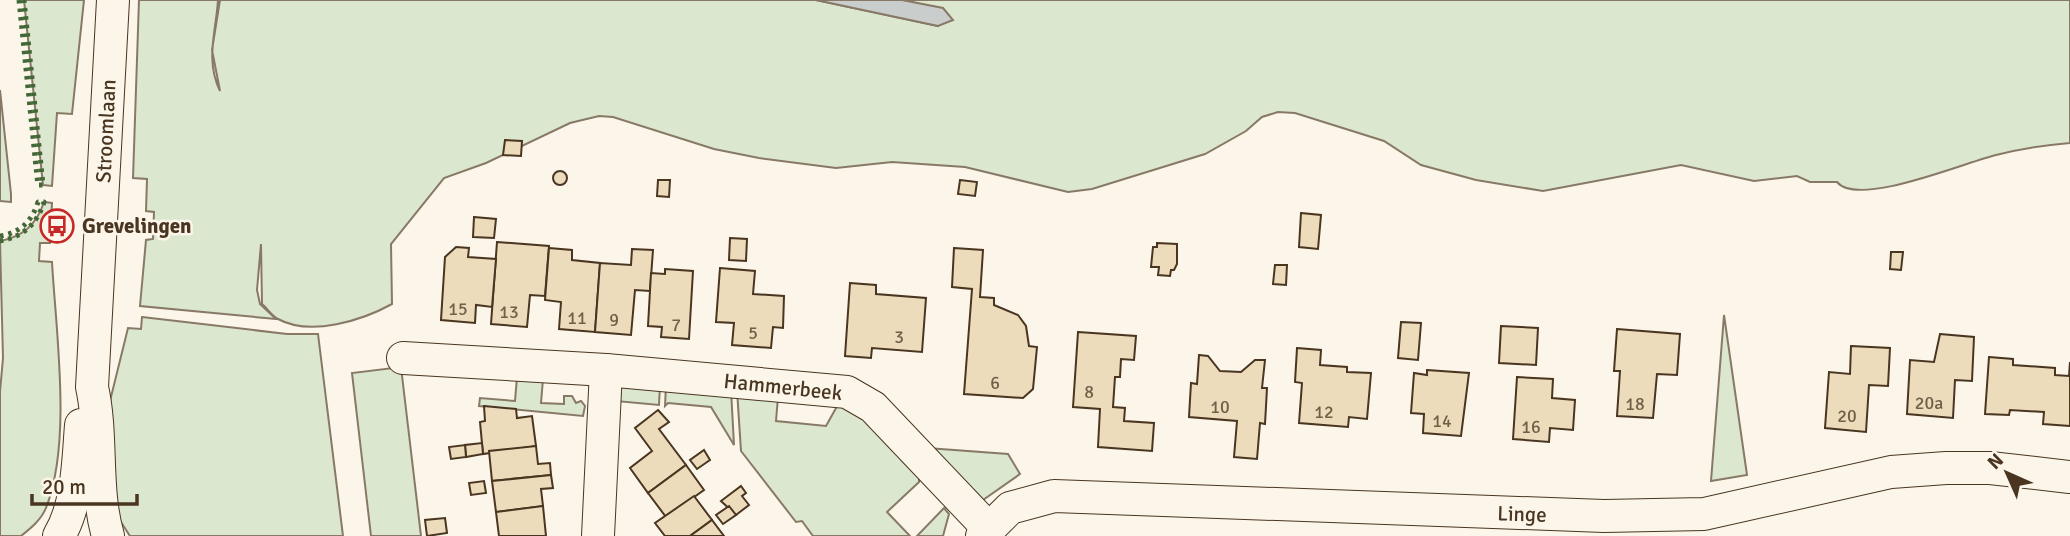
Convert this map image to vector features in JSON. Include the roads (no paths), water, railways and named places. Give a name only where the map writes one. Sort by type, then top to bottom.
[{"type":"street","name":"Stroomlaan","points":[[108,536],[103,520],[99,472],[99,417],[92,387],[113,0]]},
{"type":"street","name":"Hammerbeek","points":[[403,358],[606,370],[847,392],[873,407],[986,532]]},
{"type":"street","points":[[598,536],[606,370]]},
{"type":"street","name":"Stroomlaan","points":[[59,536],[68,522],[77,474],[81,417],[92,387]]},
{"type":"street","name":"Linge","points":[[986,532],[1010,508],[1054,496],[1604,516],[1704,514],[1891,472],[1945,467],[1990,468],[2070,477]]},
{"type":"place","name":"Grevelingen","points":[[57,226]]}]
